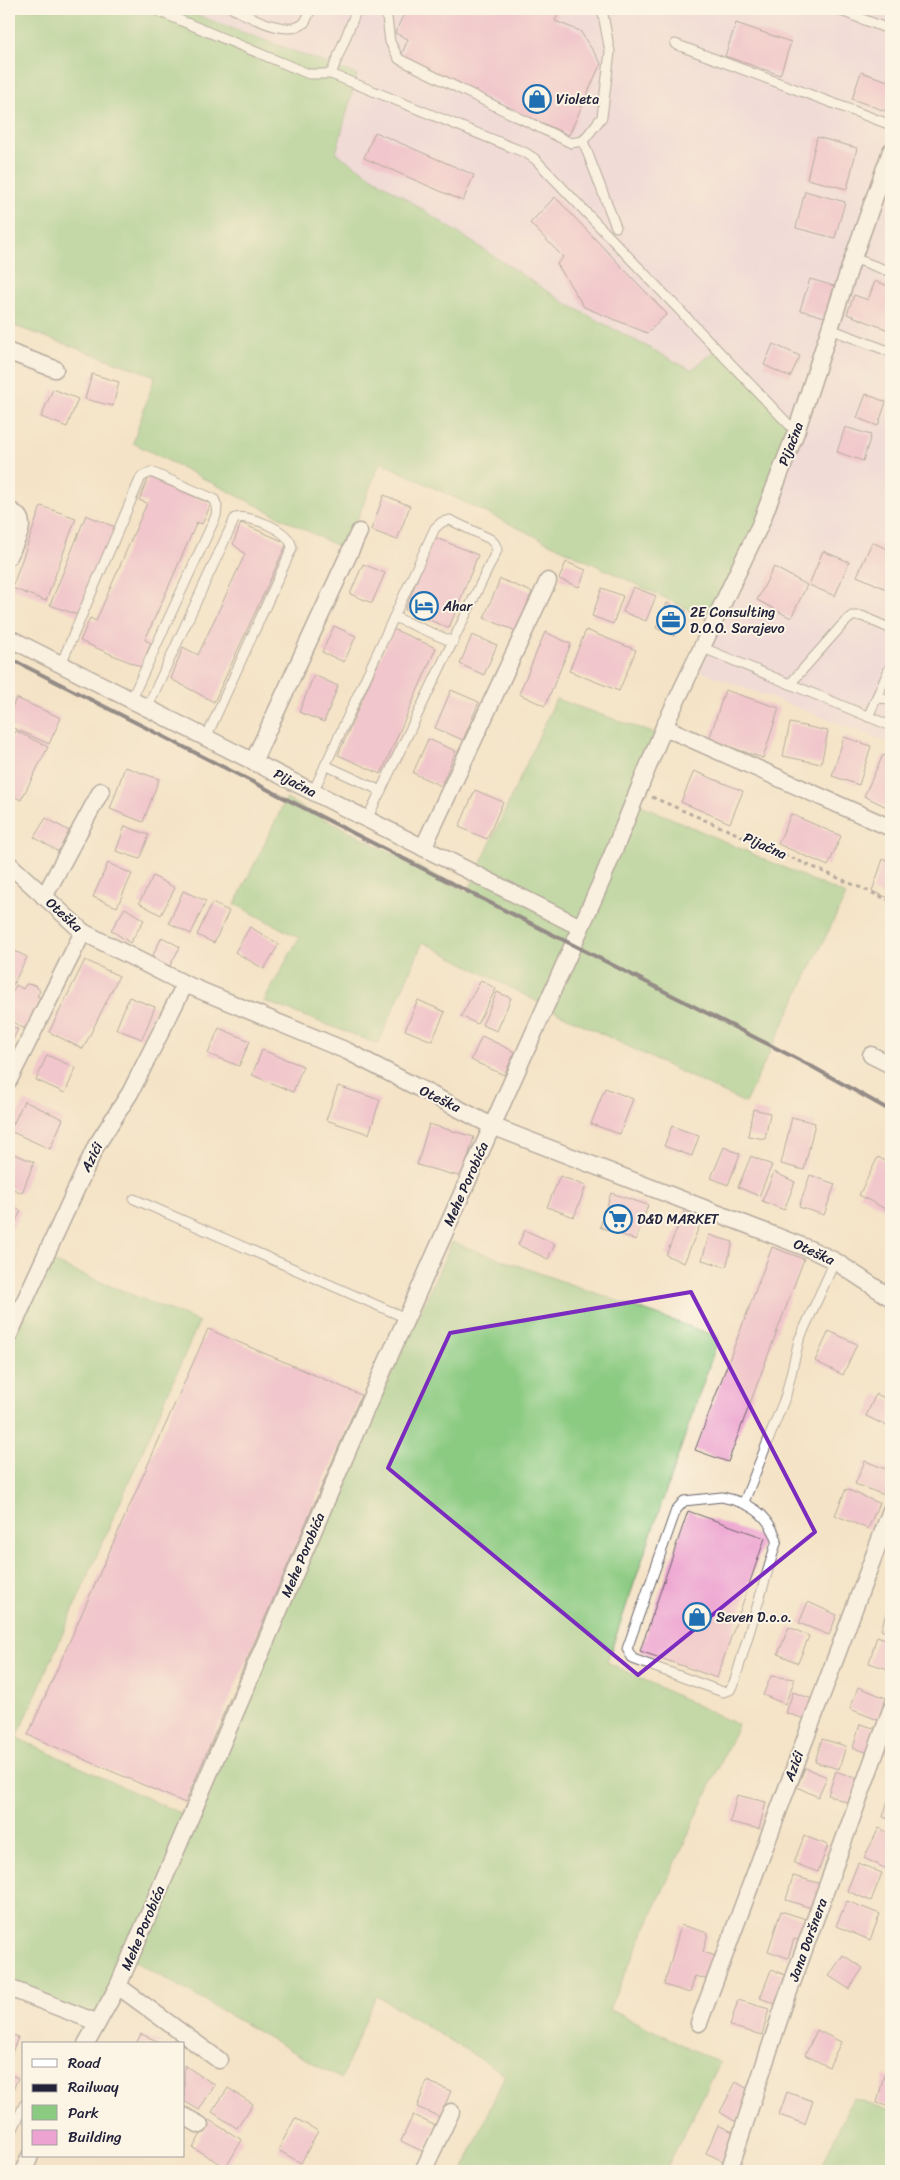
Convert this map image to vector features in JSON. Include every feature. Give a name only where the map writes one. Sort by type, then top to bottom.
[{"type":"street","name":"Pijačna","points":[[492,1126],[580,927],[664,727],[760,525],[796,432],[853,258],[891,151]]},
{"type":"street","points":[[9,352],[55,369]]},
{"type":"street","points":[[9,510],[21,520],[21,526],[9,556]]},
{"type":"street","points":[[253,762],[359,532]]},
{"type":"street","points":[[424,848],[548,581]]},
{"type":"street","name":"Pijačna","points":[[9,638],[580,927]]},
{"type":"street","points":[[664,727],[891,828]]},
{"type":"street","points":[[44,897],[101,791]]},
{"type":"street","name":"Oteška","points":[[9,864],[83,932],[185,984],[347,1051],[492,1126],[812,1250],[835,1261],[891,1298]]},
{"type":"street","points":[[11,1072],[83,932]]},
{"type":"street","name":"Azići","points":[[9,1335],[96,1146],[130,1093],[185,984]]},
{"type":"street","points":[[871,1055],[891,1065]]},
{"type":"street","name":"Mehe Porobića","points":[[87,2042],[96,2022],[118,1986],[356,1431],[492,1126]]},
{"type":"street","name":"Azići","points":[[699,2023],[891,1510]]},
{"type":"street","name":"Jana Doršnera","points":[[729,2171],[788,1996],[891,1710]]},
{"type":"street","name":"Mehe Porobića","points":[[118,1986],[219,2060]]},
{"type":"street","points":[[9,1988],[96,2022]]},
{"type":"street","points":[[423,2171],[451,2112]]},
{"type":"street","points":[[185,2117],[200,2125]]},
{"type":"street","points":[[24,2171],[29,2158]]},
{"type":"lane","points":[[153,9],[309,74],[331,74],[535,158],[796,432]]},
{"type":"lane","points":[[233,9],[278,28],[297,27],[305,23],[311,9]]},
{"type":"lane","points":[[331,74],[357,9]]},
{"type":"lane","points":[[386,9],[390,42],[398,59],[571,144],[583,141],[602,117],[610,52],[602,9]]},
{"type":"lane","points":[[836,9],[891,30]]},
{"type":"lane","points":[[675,44],[891,125]]},
{"type":"lane","points":[[583,141],[616,227]]},
{"type":"lane","points":[[853,258],[891,272]]},
{"type":"lane","points":[[830,329],[891,352]]},
{"type":"lane","points":[[61,664],[141,477],[151,472],[214,499],[217,506],[216,516],[131,700]]},
{"type":"lane","points":[[146,708],[230,524],[235,518],[243,517],[281,530],[291,542],[292,548],[206,738]]},
{"type":"lane","points":[[313,792],[435,528],[442,522],[450,520],[490,539],[495,544],[497,550],[367,819]]},
{"type":"lane","points":[[790,684],[852,616],[862,616],[891,629]]},
{"type":"lane","points":[[394,617],[453,642]]},
{"type":"lane","points":[[701,647],[891,726]]},
{"type":"lane","points":[[868,717],[891,665]]},
{"type":"lane","points":[[877,698],[891,699]]},
{"type":"lane","points":[[325,764],[381,791]]},
{"type":"lane","points":[[134,1199],[406,1318]]},
{"type":"lane","points":[[744,1502],[786,1395],[798,1340],[835,1261]]},
{"type":"lane","points":[[722,1497],[744,1502],[758,1510],[774,1530],[777,1540],[735,1680],[730,1690],[723,1692],[633,1659],[627,1649],[629,1641],[676,1510],[684,1501],[692,1500],[722,1497]]},
{"type":"lane","points":[[9,2138],[22,2109]]},
{"type":"path","name":"Pijačna","points":[[638,790],[891,901]]},
{"type":"highlighted area","points":[[691,1292],[815,1532],[638,1675],[388,1468],[450,1333]]},
{"type":"shaded area","points":[[181,9],[891,9],[891,743],[700,671],[796,430],[723,345],[691,370],[567,304],[335,153]]},
{"type":"green space","points":[[9,9],[181,9],[357,75],[336,153],[567,304],[691,370],[723,345],[796,430],[719,624],[380,462],[345,550],[133,443],[155,376],[9,324]]},
{"type":"green space","points":[[556,699],[665,737],[632,801],[846,895],[745,1103],[559,1013],[423,942],[378,1044],[264,1001],[299,938],[235,904],[286,799],[468,892]]},
{"type":"green space","points":[[452,1242],[719,1337],[607,1662],[738,1725],[609,2009],[720,2063],[665,2171],[463,2171],[505,2074],[376,1995],[341,2079],[131,1959],[95,2027],[9,1990],[9,1350],[47,1260],[199,1322],[17,1738],[190,1818]]},
{"type":"green space","points":[[853,2098],[891,2111],[891,2171],[819,2171]]},
{"type":"building","name":"Violeta","points":[[406,9],[560,9],[555,21],[580,31],[601,63],[569,135],[400,59],[408,39],[395,33]]},
{"type":"building","points":[[736,23],[791,42],[780,75],[725,56]]},
{"type":"building","points":[[861,72],[891,82],[891,103],[888,112],[852,99]]},
{"type":"building","points":[[375,132],[474,175],[463,201],[364,158]]},
{"type":"building","points":[[817,137],[857,148],[847,189],[807,179]]},
{"type":"building","points":[[805,191],[845,202],[835,238],[796,228]]},
{"type":"building","points":[[555,197],[667,314],[647,333],[584,307],[557,264],[563,257],[530,223]]},
{"type":"building","points":[[810,279],[834,286],[825,317],[800,310]]},
{"type":"building","points":[[875,281],[891,287],[891,331],[847,314],[854,295],[868,300]]},
{"type":"building","points":[[773,344],[800,356],[790,377],[764,365]]},
{"type":"building","points":[[92,374],[119,382],[113,406],[85,399]]},
{"type":"building","points":[[53,389],[78,399],[67,427],[41,417]]},
{"type":"building","points":[[866,394],[886,402],[878,426],[857,418]]},
{"type":"building","points":[[845,427],[871,435],[863,461],[837,452]]},
{"type":"building","points":[[149,477],[211,504],[202,524],[197,522],[145,640],[151,643],[141,667],[80,641],[90,618],[96,621],[147,503],[139,500]]},
{"type":"building","points":[[384,495],[410,506],[397,540],[371,530]]},
{"type":"building","points":[[41,506],[76,518],[46,601],[12,588]]},
{"type":"building","points":[[86,515],[115,527],[78,615],[50,605]]},
{"type":"building","points":[[241,523],[287,543],[214,702],[171,679],[183,647],[198,655],[245,554],[233,544]]},
{"type":"building","points":[[434,537],[478,555],[449,628],[405,610]]},
{"type":"building","points":[[872,542],[891,551],[891,591],[857,576]]},
{"type":"building","points":[[823,551],[849,562],[835,596],[809,585]]},
{"type":"building","points":[[566,562],[586,570],[579,587],[559,579]]},
{"type":"building","points":[[363,564],[385,573],[372,603],[350,594]]},
{"type":"building","points":[[774,567],[807,585],[791,618],[757,600]]},
{"type":"building","points":[[500,579],[532,592],[516,631],[484,618]]},
{"type":"building","points":[[633,587],[656,596],[646,621],[623,612]]},
{"type":"building","points":[[602,588],[623,596],[613,624],[592,616]]},
{"type":"building","points":[[667,603],[686,611],[674,636],[656,628]]},
{"type":"building","points":[[334,626],[356,636],[344,662],[322,652]]},
{"type":"building","points":[[393,629],[436,648],[381,774],[338,755]]},
{"type":"building","points":[[586,630],[636,650],[619,691],[569,671]]},
{"type":"building","points":[[545,632],[571,644],[545,706],[519,694]]},
{"type":"building","points":[[472,635],[497,645],[484,675],[460,664]]},
{"type":"building","points":[[314,675],[338,686],[324,722],[299,712]]},
{"type":"building","points":[[451,690],[479,702],[463,740],[435,728]]},
{"type":"building","points":[[725,690],[779,708],[763,758],[709,740]]},
{"type":"building","points":[[16,698],[61,718],[49,744],[9,726],[9,715]]},
{"type":"building","points":[[790,723],[828,731],[821,764],[783,756]]},
{"type":"building","points":[[16,731],[48,747],[21,800],[9,794],[9,745]]},
{"type":"building","points":[[844,737],[871,746],[859,785],[832,776]]},
{"type":"building","points":[[428,739],[456,751],[441,786],[413,773]]},
{"type":"building","points":[[883,755],[891,759],[891,809],[864,796]]},
{"type":"building","points":[[125,767],[159,779],[143,822],[110,809]]},
{"type":"building","points":[[694,771],[743,791],[730,823],[681,802]]},
{"type":"building","points":[[475,790],[503,802],[487,839],[459,827]]},
{"type":"building","points":[[791,814],[841,836],[828,866],[778,844]]},
{"type":"building","points":[[46,818],[71,832],[59,852],[34,837]]},
{"type":"building","points":[[125,826],[149,835],[140,859],[116,851]]},
{"type":"building","points":[[883,859],[891,861],[891,899],[872,891]]},
{"type":"building","points":[[108,863],[132,874],[117,907],[93,897]]},
{"type":"building","points":[[153,876],[175,888],[161,915],[139,903]]},
{"type":"building","points":[[183,891],[206,901],[191,934],[169,923]]},
{"type":"building","points":[[212,903],[229,911],[214,943],[197,935]]},
{"type":"building","points":[[125,908],[144,920],[130,943],[111,930]]},
{"type":"building","points":[[250,927],[279,944],[264,969],[235,952]]},
{"type":"building","points":[[162,937],[180,947],[169,967],[152,957]]},
{"type":"building","points":[[9,948],[27,957],[13,985],[9,983]]},
{"type":"building","points":[[85,960],[119,976],[83,1049],[49,1032]]},
{"type":"building","points":[[481,980],[496,989],[477,1024],[461,1016]]},
{"type":"building","points":[[26,984],[35,985],[40,991],[37,996],[43,1000],[27,1030],[9,1020],[9,999],[16,985],[23,989]]},
{"type":"building","points":[[497,992],[511,998],[497,1031],[482,1025]]},
{"type":"building","points":[[129,997],[155,1007],[142,1039],[116,1029]]},
{"type":"building","points":[[418,1000],[445,1012],[432,1041],[405,1030]]},
{"type":"building","points":[[9,1025],[18,1029],[9,1049]]},
{"type":"building","points":[[219,1028],[250,1041],[239,1066],[208,1054]]},
{"type":"building","points":[[482,1036],[515,1052],[504,1075],[471,1060]]},
{"type":"building","points":[[262,1050],[303,1066],[293,1092],[252,1075]]},
{"type":"building","points":[[47,1055],[76,1068],[65,1093],[36,1080]]},
{"type":"building","points":[[338,1086],[380,1100],[369,1134],[326,1120]]},
{"type":"building","points":[[605,1088],[633,1099],[620,1134],[591,1124]]},
{"type":"building","points":[[24,1101],[63,1119],[50,1149],[10,1131]]},
{"type":"building","points":[[753,1109],[770,1113],[765,1139],[748,1136]]},
{"type":"building","points":[[792,1117],[815,1123],[804,1170],[781,1164]]},
{"type":"building","points":[[429,1124],[474,1137],[462,1177],[417,1165]]},
{"type":"building","points":[[672,1126],[699,1136],[692,1156],[664,1146]]},
{"type":"building","points":[[724,1147],[740,1154],[728,1185],[711,1178]]},
{"type":"building","points":[[9,1152],[34,1162],[22,1193],[9,1187]]},
{"type":"building","points":[[751,1156],[772,1165],[759,1196],[738,1187]]},
{"type":"building","points":[[878,1157],[891,1164],[891,1212],[859,1195]]},
{"type":"building","points":[[774,1172],[795,1182],[784,1210],[762,1201]]},
{"type":"building","points":[[810,1175],[835,1184],[824,1215],[799,1207]]},
{"type":"building","points":[[560,1176],[586,1186],[574,1217],[547,1207]]},
{"type":"building","points":[[611,1193],[648,1205],[636,1240],[600,1227]]},
{"type":"building","points":[[9,1204],[21,1211],[9,1235]]},
{"type":"building","points":[[686,1207],[704,1215],[684,1263],[666,1255]]},
{"type":"building","points":[[525,1230],[555,1244],[548,1259],[518,1245]]},
{"type":"building","points":[[709,1235],[733,1242],[726,1267],[702,1260]]},
{"type":"building","points":[[772,1247],[804,1259],[728,1462],[695,1450]]},
{"type":"building","points":[[208,1329],[361,1395],[185,1803],[28,1735]]},
{"type":"building","points":[[829,1331],[857,1344],[843,1375],[815,1361]]},
{"type":"building","points":[[876,1394],[891,1401],[889,1427],[866,1416]]},
{"type":"building","points":[[865,1461],[891,1471],[891,1485],[887,1496],[855,1484]]},
{"type":"building","points":[[846,1489],[879,1503],[868,1529],[835,1515]]},
{"type":"building","points":[[688,1511],[765,1538],[717,1678],[640,1651]]},
{"type":"building","points":[[808,1602],[837,1615],[829,1635],[799,1623]]},
{"type":"building","points":[[889,1602],[891,1603],[891,1634],[881,1630]]},
{"type":"building","points":[[789,1627],[809,1636],[798,1663],[778,1654]]},
{"type":"building","points":[[877,1636],[891,1641],[891,1670],[869,1663]]},
{"type":"building","points":[[771,1676],[795,1679],[785,1704],[763,1695]]},
{"type":"building","points":[[858,1687],[886,1698],[878,1720],[850,1709]]},
{"type":"building","points":[[793,1692],[815,1700],[808,1720],[786,1713]]},
{"type":"building","points":[[860,1724],[877,1729],[870,1753],[853,1748]]},
{"type":"building","points":[[822,1739],[846,1746],[839,1769],[815,1762]]},
{"type":"building","points":[[805,1768],[827,1777],[818,1797],[797,1787]]},
{"type":"building","points":[[836,1771],[860,1780],[851,1804],[828,1795]]},
{"type":"building","points":[[891,1790],[891,1820],[883,1817]]},
{"type":"building","points":[[737,1795],[766,1802],[759,1829],[730,1822]]},
{"type":"building","points":[[879,1828],[891,1834],[891,1871],[864,1858]]},
{"type":"building","points":[[804,1836],[828,1845],[818,1872],[794,1863]]},
{"type":"building","points":[[858,1863],[882,1873],[871,1901],[847,1891]]},
{"type":"building","points":[[793,1876],[822,1884],[815,1909],[786,1900]]},
{"type":"building","points":[[847,1901],[880,1914],[870,1940],[836,1926]]},
{"type":"building","points":[[781,1911],[809,1920],[802,1941],[794,1939],[788,1958],[768,1951]]},
{"type":"building","points":[[681,1925],[708,1933],[703,1952],[716,1956],[709,1980],[695,1976],[690,1993],[664,1985]]},
{"type":"building","points":[[843,1955],[863,1968],[849,1989],[829,1976]]},
{"type":"building","points":[[771,1970],[789,1976],[778,2005],[760,1998]]},
{"type":"building","points":[[738,2000],[769,2009],[762,2035],[730,2026]]},
{"type":"building","points":[[817,2030],[841,2042],[829,2067],[805,2055]]},
{"type":"building","points":[[9,2033],[18,2037],[9,2060]]},
{"type":"building","points":[[141,2034],[159,2042],[137,2042]]},
{"type":"building","points":[[185,2066],[215,2085],[199,2110],[185,2102]]},
{"type":"building","points":[[9,2074],[18,2078],[9,2100]]},
{"type":"building","points":[[884,2075],[891,2077],[891,2107],[877,2103]]},
{"type":"building","points":[[427,2081],[451,2091],[440,2117],[417,2107]]},
{"type":"building","points":[[736,2082],[753,2092],[736,2122],[720,2112]]},
{"type":"building","points":[[228,2088],[253,2104],[237,2128],[212,2112]]},
{"type":"building","points":[[787,2092],[813,2101],[805,2124],[779,2115]]},
{"type":"building","points":[[9,2107],[16,2114],[9,2129]]},
{"type":"building","points":[[413,2115],[436,2126],[424,2152],[401,2141]]},
{"type":"building","points":[[295,2118],[318,2131],[301,2163],[278,2150]]},
{"type":"building","points":[[209,2120],[242,2140],[226,2167],[193,2148]]},
{"type":"building","points":[[718,2125],[735,2133],[723,2161],[706,2153]]},
{"type":"railway","points":[[9,658],[811,1066],[891,1111]]},
{"type":"place","name":"Violeta","points":[[537,99]]},
{"type":"place","name":"Ahar","points":[[424,606]]},
{"type":"place","name":"2E Consulting D.O.O. Sarajevo","points":[[671,620]]},
{"type":"place","name":"D&D MARKET","points":[[618,1219]]},
{"type":"place","name":"Seven D.o.o.","points":[[697,1617]]}]
